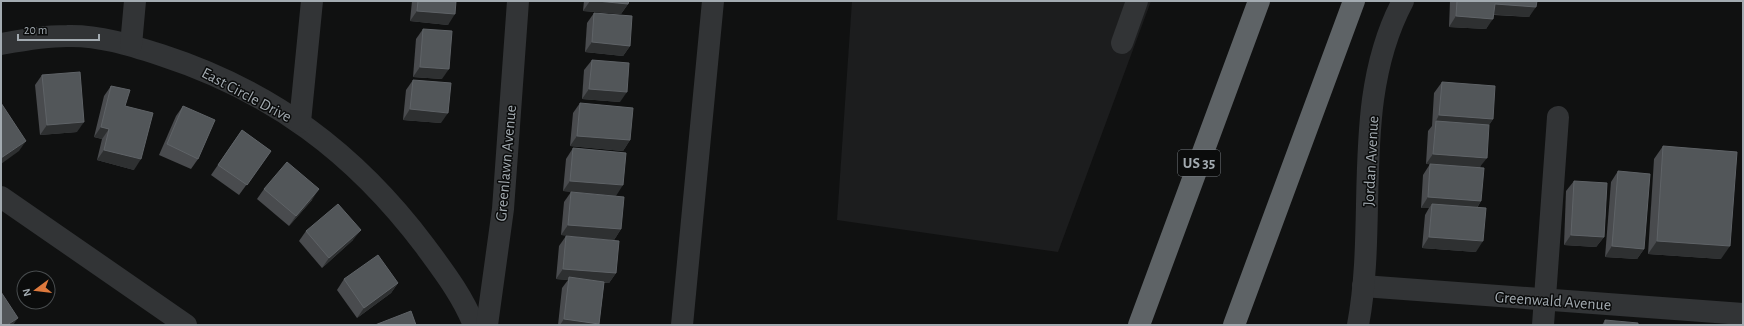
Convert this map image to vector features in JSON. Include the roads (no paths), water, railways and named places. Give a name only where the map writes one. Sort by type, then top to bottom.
[{"type":"highway","name":"US 35","points":[[1139,325],[1259,1]]},
{"type":"highway","points":[[1234,325],[1354,1]]},
{"type":"street","points":[[131,45],[135,1]]},
{"type":"street","points":[[300,122],[312,1]]},
{"type":"street","name":"Greenlawn Avenue","points":[[487,325],[502,209],[518,1]]},
{"type":"street","points":[[682,325],[713,1]]},
{"type":"street","points":[[1122,43],[1137,1]]},
{"type":"street","name":"Jordan Avenue","points":[[1358,325],[1367,241],[1370,133],[1376,86],[1384,49],[1403,1]]},
{"type":"street","name":"East Circle Drive","points":[[1,44],[30,38],[68,36],[106,39],[182,61],[235,84],[286,111],[327,142],[367,178],[403,217],[458,291],[474,325]]},
{"type":"street","points":[[1543,325],[1558,117]]},
{"type":"street","points":[[1,197],[186,325]]},
{"type":"street","name":"Greenwald Avenue","points":[[1363,286],[1743,314]]}]
